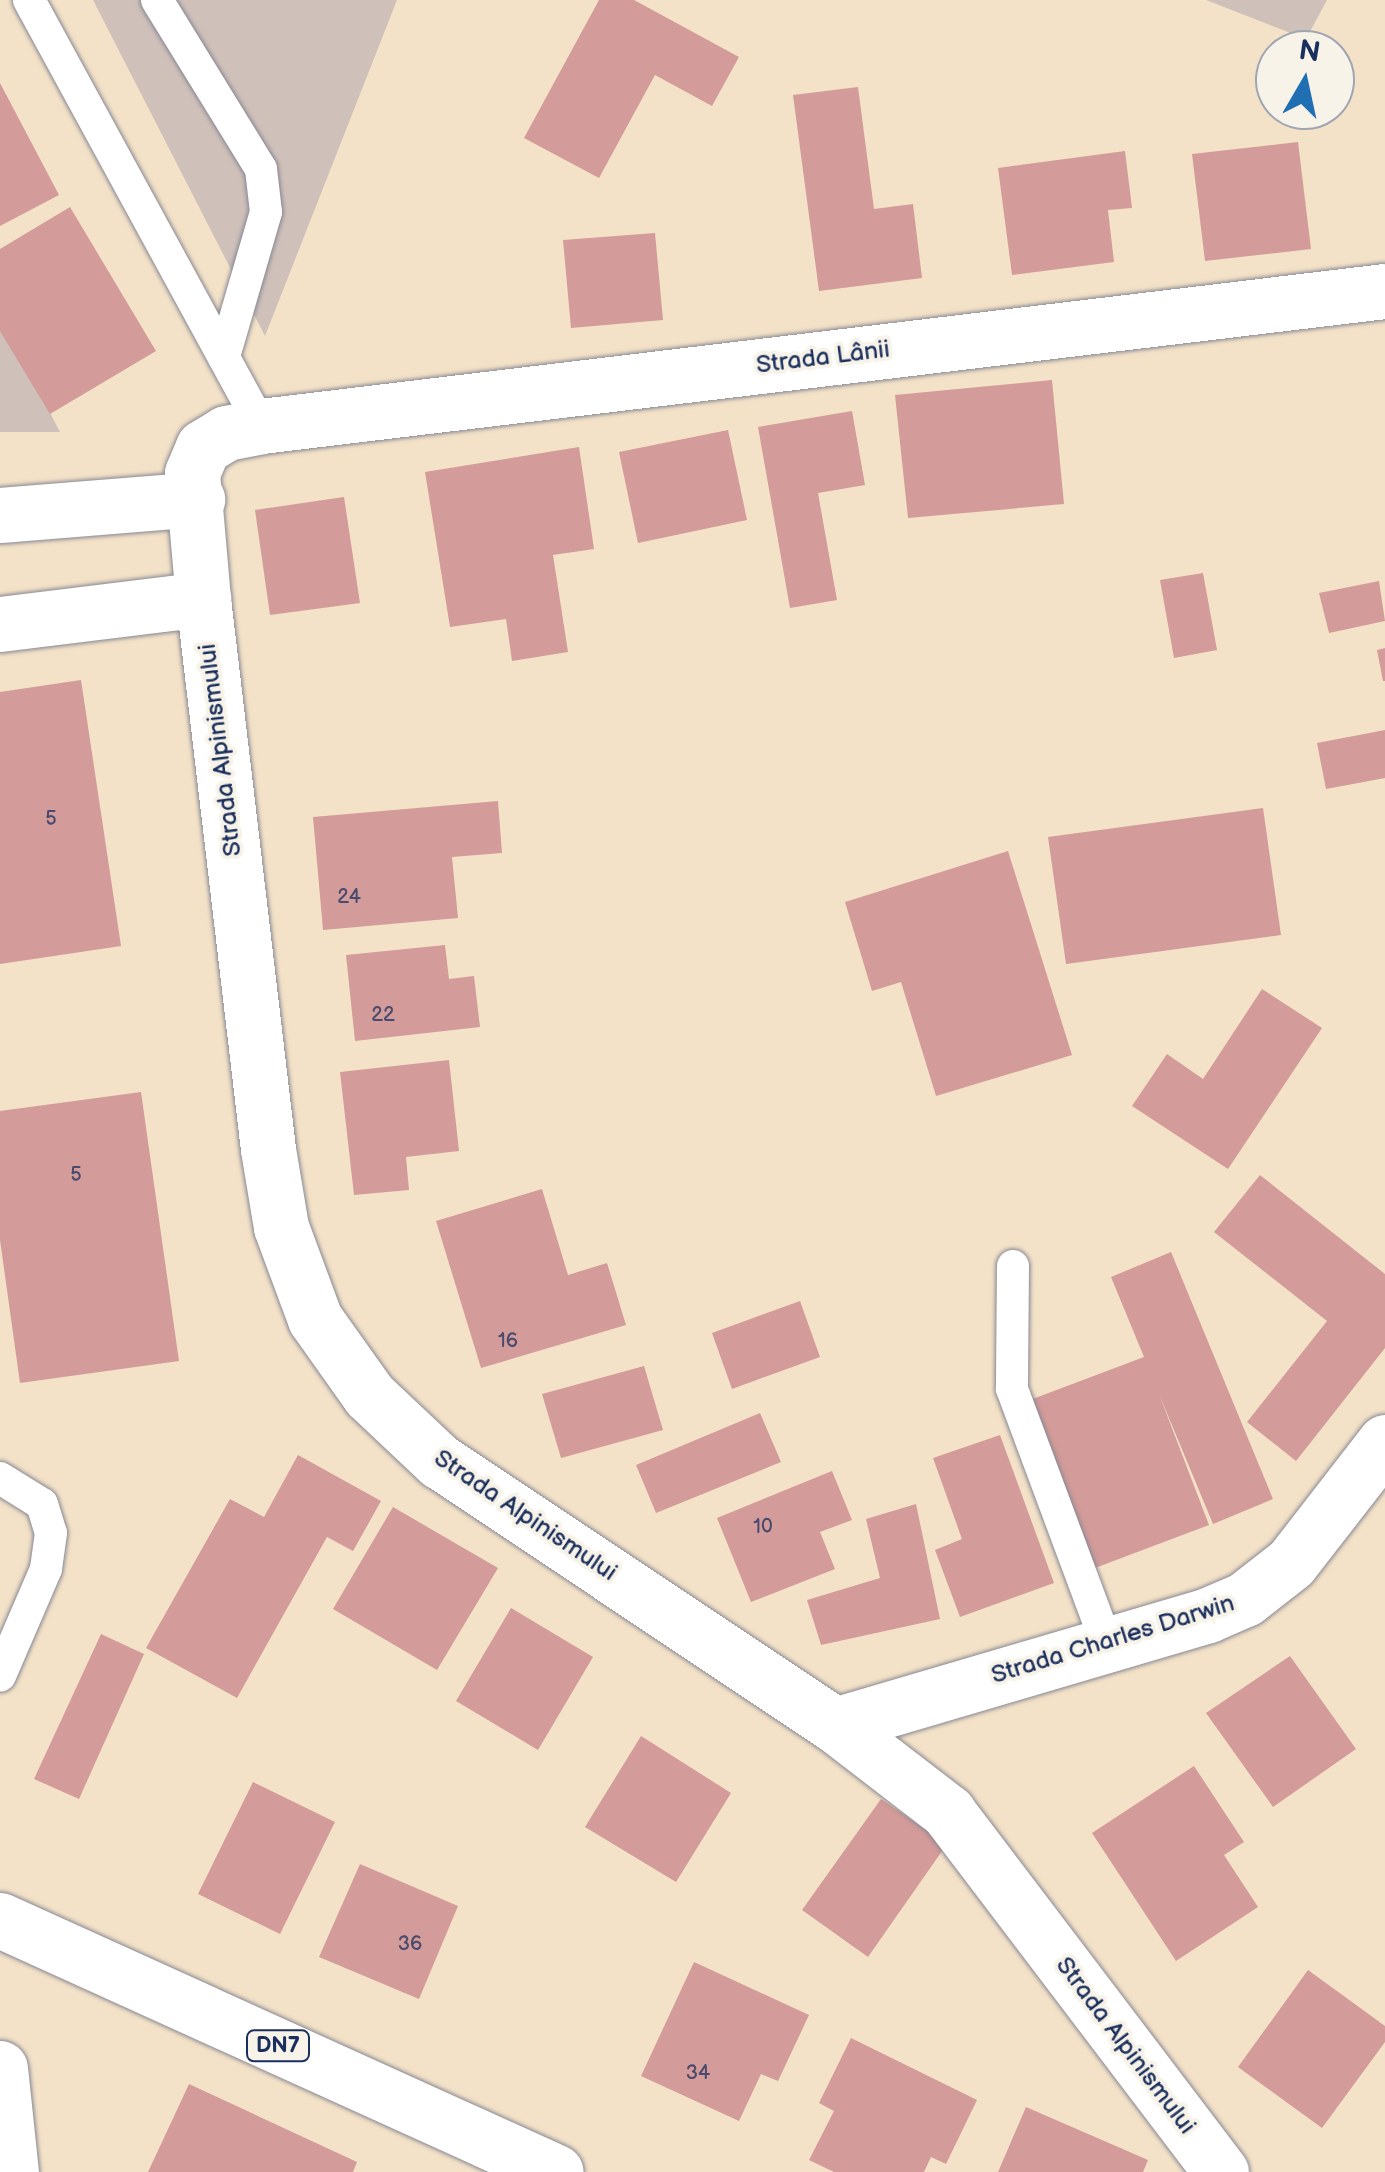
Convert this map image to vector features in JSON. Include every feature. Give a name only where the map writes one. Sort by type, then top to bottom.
[{"type":"street","name":"Strada Lânii","points":[[195,486],[203,447],[226,433],[261,426],[1385,291]]},
{"type":"street","points":[[0,514],[195,486]]},
{"type":"street","name":"Strada Alpinismului","points":[[195,486],[202,599],[268,1149],[281,1227],[315,1319],[369,1394],[440,1462],[835,1725],[948,1812],[1221,2172]]},
{"type":"street","points":[[0,624],[202,599]]},
{"type":"street","name":"Strada Charles Darwin","points":[[835,1725],[1208,1615],[1273,1581],[1385,1442]]},
{"type":"street","name":"DN7","points":[[0,1920],[556,2172]]},
{"type":"street","points":[[0,2068],[10,2172]]},
{"type":"lane","points":[[29,0],[261,426]]},
{"type":"lane","points":[[158,0],[262,169],[266,212],[224,357]]},
{"type":"lane","points":[[1014,1266],[1012,1389],[1108,1644]]},
{"type":"lane","points":[[0,1478],[42,1504],[52,1534],[46,1569],[0,1676]]},
{"type":"shaded area","points":[[93,0],[397,0],[265,336]]},
{"type":"shaded area","points":[[1206,0],[1327,0],[1311,30],[1283,30]]},
{"type":"shaded area","points":[[0,316],[60,432],[0,432]]},
{"type":"building","points":[[599,0],[634,0],[739,57],[712,106],[655,75],[599,178],[524,138]]},
{"type":"building","points":[[0,83],[59,195],[0,226]]},
{"type":"building","points":[[858,87],[874,209],[913,204],[922,278],[819,291],[793,95]]},
{"type":"building","points":[[1298,142],[1311,249],[1205,261],[1192,154]]},
{"type":"building","points":[[1125,151],[1132,208],[1108,210],[1114,262],[1012,275],[998,168]]},
{"type":"building","points":[[70,207],[156,351],[50,414],[0,331],[0,249]]},
{"type":"building","points":[[655,233],[663,320],[571,328],[563,240]]},
{"type":"building","points":[[1052,380],[1064,504],[908,518],[895,395]]},
{"type":"building","points":[[852,411],[865,485],[818,493],[837,600],[790,608],[758,427]]},
{"type":"building","points":[[728,430],[747,520],[638,543],[619,452]]},
{"type":"building","points":[[579,447],[594,549],[553,555],[568,652],[512,661],[506,619],[450,627],[425,472]]},
{"type":"building","points":[[344,497],[360,603],[270,615],[255,510]]},
{"type":"building","points":[[1203,573],[1217,650],[1174,658],[1160,580]]},
{"type":"building","points":[[1379,581],[1385,621],[1329,633],[1319,593]]},
{"type":"building","points":[[1385,648],[1385,681],[1383,681],[1377,650]]},
{"type":"building","points":[[81,680],[121,946],[0,964],[0,692]]},
{"type":"building","points":[[1385,730],[1385,778],[1326,789],[1317,743]]},
{"type":"building","points":[[498,801],[502,853],[452,857],[458,918],[323,930],[313,817]]},
{"type":"building","points":[[1263,808],[1281,935],[1066,964],[1048,837]]},
{"type":"building","points":[[1008,851],[1072,1055],[936,1096],[901,982],[872,991],[845,902]]},
{"type":"building","points":[[445,945],[449,979],[474,976],[480,1027],[355,1041],[346,955]]},
{"type":"building","points":[[1262,989],[1322,1028],[1228,1169],[1132,1106],[1167,1054],[1203,1079]]},
{"type":"building","points":[[449,1060],[459,1151],[406,1157],[409,1190],[354,1195],[340,1072]]},
{"type":"building","points":[[141,1092],[179,1361],[20,1383],[0,1240],[0,1111]]},
{"type":"building","points":[[1260,1175],[1385,1274],[1385,1348],[1296,1461],[1247,1422],[1327,1321],[1214,1232]]},
{"type":"building","points":[[542,1189],[568,1275],[607,1263],[626,1325],[481,1368],[436,1221]]},
{"type":"building","points":[[1171,1252],[1273,1499],[1213,1524],[1159,1394],[1209,1525],[1087,1571],[1022,1403],[1144,1357],[1111,1277]]},
{"type":"building","points":[[800,1301],[820,1357],[732,1389],[712,1333]]},
{"type":"building","points":[[644,1366],[663,1430],[561,1458],[542,1394]]},
{"type":"building","points":[[760,1413],[781,1462],[656,1513],[636,1465]]},
{"type":"building","points":[[1000,1435],[1054,1583],[960,1617],[935,1550],[962,1539],[933,1458]]},
{"type":"building","points":[[298,1455],[381,1501],[353,1551],[327,1537],[237,1698],[146,1648],[230,1499],[264,1517]]},
{"type":"building","points":[[832,1471],[852,1520],[820,1532],[835,1569],[751,1602],[717,1518]]},
{"type":"building","points":[[916,1504],[940,1619],[821,1645],[807,1600],[880,1578],[866,1519]]},
{"type":"building","points":[[393,1507],[498,1568],[437,1670],[333,1609]]},
{"type":"building","points":[[511,1608],[593,1657],[538,1750],[456,1701]]},
{"type":"building","points":[[101,1634],[144,1654],[79,1799],[34,1779]]},
{"type":"building","points":[[1290,1656],[1356,1749],[1273,1807],[1206,1713]]},
{"type":"building","points":[[641,1736],[731,1793],[676,1882],[585,1827]]},
{"type":"building","points":[[1194,1766],[1244,1842],[1224,1855],[1258,1907],[1176,1961],[1092,1833]]},
{"type":"building","points":[[253,1782],[335,1822],[280,1934],[198,1894]]},
{"type":"building","points":[[881,1799],[947,1844],[868,1957],[802,1910]]},
{"type":"building","points":[[360,1864],[458,1906],[419,1999],[319,1957]]},
{"type":"building","points":[[694,1962],[809,2015],[778,2081],[761,2074],[739,2121],[641,2076]]},
{"type":"building","points":[[1308,1970],[1385,2026],[1385,2042],[1322,2128],[1238,2067]]},
{"type":"building","points":[[851,2038],[977,2100],[946,2164],[931,2157],[924,2172],[834,2172],[809,2160],[834,2111],[819,2103]]},
{"type":"building","points":[[189,2084],[357,2162],[353,2172],[148,2172]]},
{"type":"building","points":[[1026,2107],[1148,2160],[1143,2172],[998,2172]]}]
